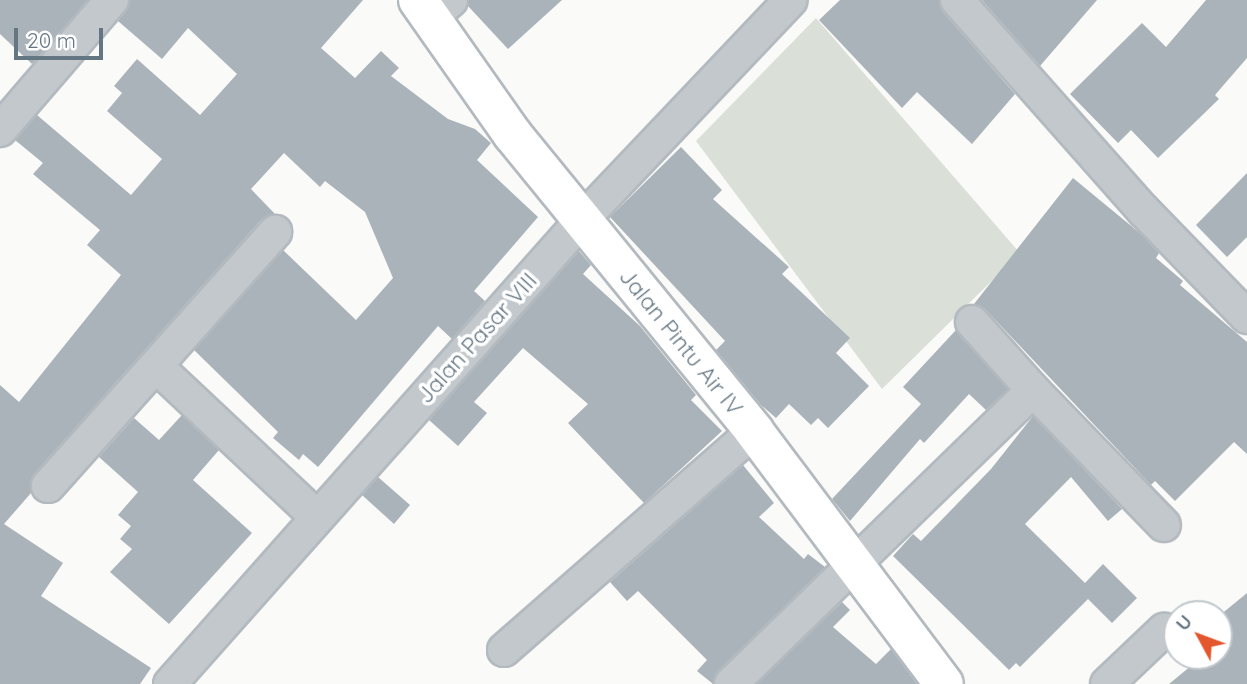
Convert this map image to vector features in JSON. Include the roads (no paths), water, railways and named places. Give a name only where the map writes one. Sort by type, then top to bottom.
[{"type":"main road","name":"Jalan Pintu Air IV","points":[[433,6],[513,135],[754,431],[852,565],[944,684]]},
{"type":"street","points":[[0,130],[111,0]]},
{"type":"street","name":"Jalan Pasar VIII","points":[[170,684],[582,220],[791,0]]},
{"type":"street","points":[[957,0],[1144,211],[1247,317]]},
{"type":"street","points":[[48,486],[275,232]]},
{"type":"street","points":[[972,322],[1033,390],[1164,525]]},
{"type":"street","points":[[156,366],[317,517]]},
{"type":"street","points":[[731,684],[1033,390]]},
{"type":"street","points":[[505,650],[754,431]]},
{"type":"street","points":[[1107,684],[1163,632]]}]
